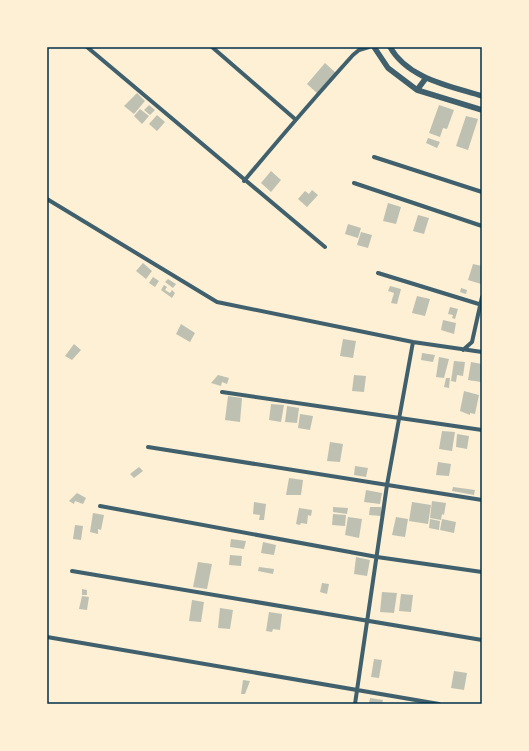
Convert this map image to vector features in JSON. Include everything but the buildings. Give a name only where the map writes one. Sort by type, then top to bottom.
[{"type":"street","points":[[87,47],[244,181],[325,247]]},
{"type":"street","points":[[212,47],[295,119]]},
{"type":"street","points":[[244,181],[295,119],[317,97],[353,55],[359,50],[369,47]]},
{"type":"street","points":[[374,47],[388,68],[417,90],[482,110]]},
{"type":"street","points":[[390,47],[402,63],[426,78],[482,96]]},
{"type":"street","points":[[417,90],[426,78]]},
{"type":"street","points":[[374,157],[482,192]]},
{"type":"street","points":[[354,183],[482,226]]},
{"type":"street","points":[[47,199],[217,302],[413,342],[482,352]]},
{"type":"street","points":[[378,273],[481,305]]},
{"type":"street","points":[[463,350],[472,342],[482,297]]},
{"type":"street","points":[[355,704],[387,485],[398,417],[413,342]]},
{"type":"street","points":[[222,392],[482,430]]},
{"type":"street","points":[[148,446],[482,500]]},
{"type":"street","points":[[100,506],[377,557],[482,572]]},
{"type":"street","points":[[72,571],[482,640]]},
{"type":"street","points":[[47,637],[439,704]]}]
